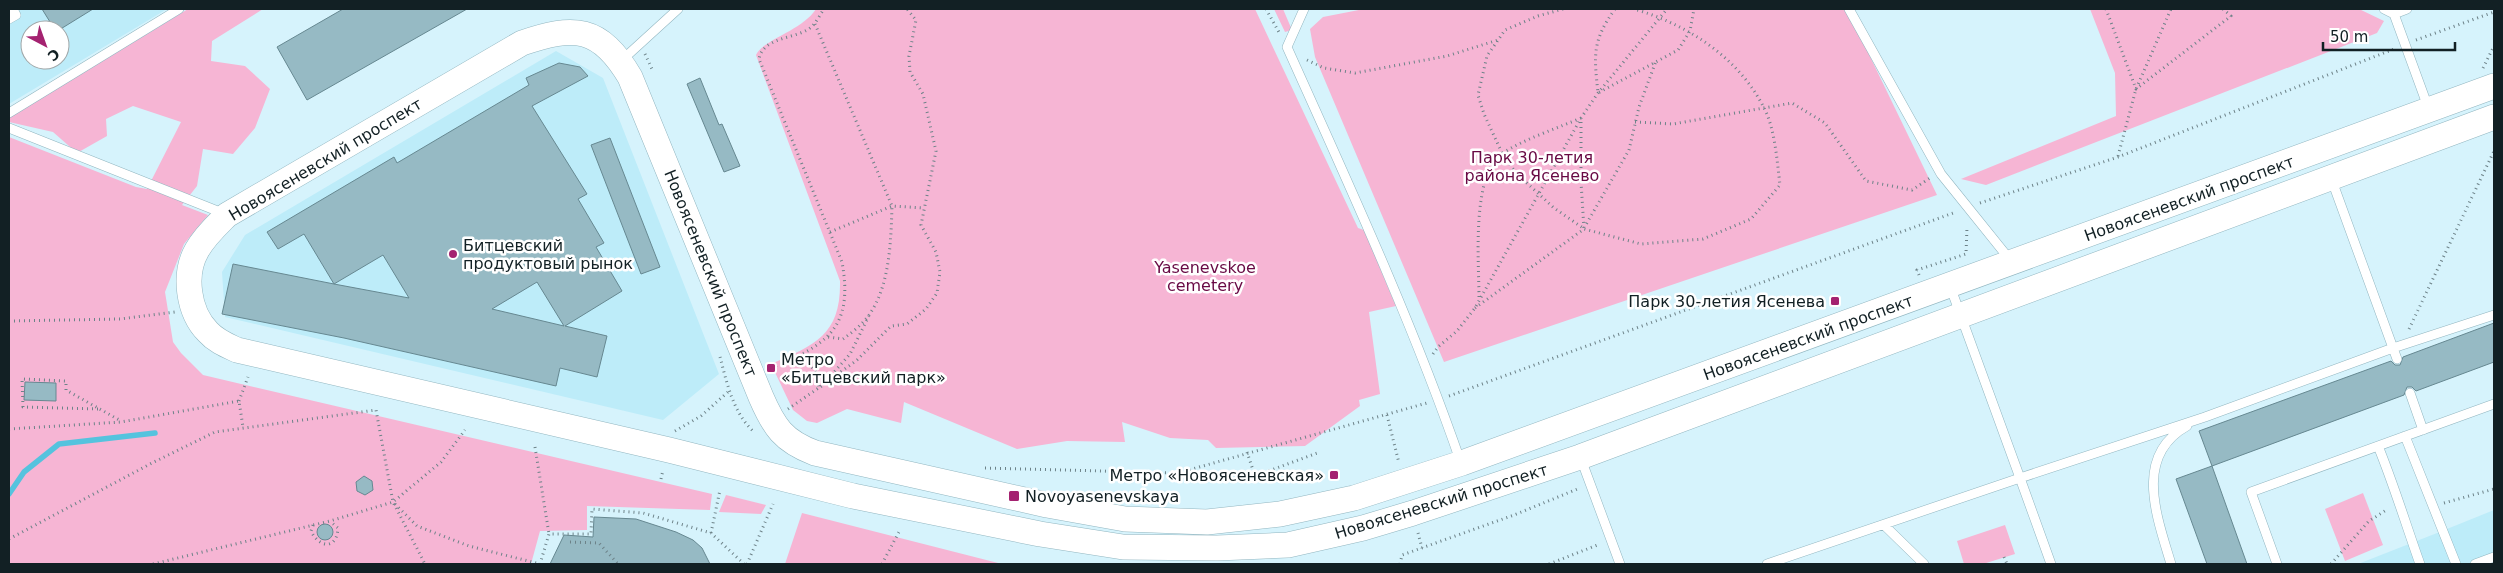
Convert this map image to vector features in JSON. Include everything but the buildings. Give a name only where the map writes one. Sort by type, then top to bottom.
[{"type":"street","name":"Новоясеневский проспект","points":[[2486,81],[2429,110],[1462,463],[1354,498],[1280,514],[1207,522],[1125,519],[1067,509],[834,457],[798,446],[776,428],[768,414],[630,77],[613,51],[598,41],[574,31],[549,33],[522,43],[227,215],[210,231],[196,251],[190,273],[190,296],[197,318],[208,332],[220,343],[237,350],[669,450],[843,494],[1040,534],[1123,547],[1218,552],[1288,545],[1363,528],[1472,495],[1580,457],[2494,117]]},
{"type":"lane","points":[[9,19],[16,15],[13,9]]},
{"type":"lane","points":[[9,113],[178,9]]},
{"type":"lane","points":[[621,61],[678,9]]},
{"type":"lane","points":[[1304,9],[1287,47],[1390,276],[1440,400],[1462,463]]},
{"type":"lane","points":[[1850,9],[1941,174],[2013,263]]},
{"type":"lane","points":[[2384,9],[2394,14],[2429,110]]},
{"type":"lane","points":[[2394,14],[2407,9]]},
{"type":"lane","points":[[9,128],[227,215]]},
{"type":"lane","points":[[2330,177],[2397,346],[2397,359]]},
{"type":"lane","points":[[1950,286],[2051,564]]},
{"type":"lane","points":[[1767,564],[2205,417],[2397,346],[2494,315]]},
{"type":"lane","points":[[2410,393],[2423,430]]},
{"type":"lane","points":[[2277,564],[2251,492],[2494,404]]},
{"type":"lane","points":[[2171,564],[2156,515],[2153,467],[2164,444],[2178,431],[2205,417]]},
{"type":"lane","points":[[2405,436],[2456,564]]},
{"type":"lane","points":[[2378,446],[2393,482],[2420,564]]},
{"type":"lane","points":[[1580,457],[1620,564]]},
{"type":"lane","points":[[1884,526],[1924,564]]},
{"type":"lane","points":[[2475,564],[2494,556]]},
{"type":"path","points":[[770,368],[802,356],[828,337],[835,329],[842,313],[846,295],[842,262],[759,58],[760,52],[767,45],[808,30],[815,24],[825,9]]},
{"type":"path","points":[[788,410],[857,360],[891,326],[907,324],[926,310],[936,294],[940,272],[936,252],[921,225],[936,152],[923,94],[910,72],[909,56],[916,20],[908,9]]},
{"type":"path","points":[[1266,9],[1287,47],[1304,59],[1324,68],[1355,73],[1447,56],[1498,40]]},
{"type":"path","points":[[1563,9],[1538,16],[1505,30],[1487,56],[1478,95],[1484,114],[1502,153],[1516,173],[1539,196],[1584,229],[1642,244],[1703,239],[1751,219],[1780,185],[1775,147],[1764,106],[1741,75],[1712,46],[1690,31],[1660,17],[1634,9]]},
{"type":"path","points":[[1598,93],[1594,54],[1602,27],[1615,9]]},
{"type":"path","points":[[1426,365],[1438,347],[1458,331],[1474,308],[1539,196],[1581,118],[1598,93],[1667,9]]},
{"type":"path","points":[[1598,93],[1656,60],[1678,50],[1690,31],[1694,9]]},
{"type":"path","points":[[2106,9],[2136,89]]},
{"type":"path","points":[[2118,156],[2136,89],[2170,9]]},
{"type":"path","points":[[2136,89],[2231,16],[2223,9]]},
{"type":"path","points":[[976,468],[1178,472],[1440,400],[1969,207],[2118,156],[2405,44],[2494,12]]},
{"type":"path","points":[[815,24],[892,206],[892,232],[881,290],[850,354],[819,388]]},
{"type":"path","points":[[640,42],[655,76]]},
{"type":"path","points":[[2486,81],[2494,46]]},
{"type":"path","points":[[1474,308],[1584,229],[1629,150],[1635,122],[1656,60]]},
{"type":"path","points":[[1635,122],[1673,124],[1764,106],[1792,103],[1825,123],[1866,181],[1912,190],[1930,178],[1941,174]]},
{"type":"path","points":[[1479,298],[1482,192],[1491,166],[1502,153],[1581,118]]},
{"type":"path","points":[[1581,118],[1580,182],[1584,229]]},
{"type":"path","points":[[2397,346],[2494,151]]},
{"type":"path","points":[[830,232],[892,206],[924,208]]},
{"type":"path","points":[[1917,270],[1966,254],[1969,207]]},
{"type":"path","points":[[9,321],[120,319],[174,313],[193,306]]},
{"type":"path","points":[[828,337],[843,339],[871,312]]},
{"type":"path","points":[[802,356],[818,373],[819,388]]},
{"type":"path","points":[[768,361],[774,376]]},
{"type":"path","points":[[243,428],[240,401],[248,377]]},
{"type":"path","points":[[98,409],[23,408],[22,379],[66,381],[66,390],[121,422]]},
{"type":"path","points":[[661,479],[678,427],[701,416],[729,391]]},
{"type":"path","points":[[9,429],[121,422],[240,401]]},
{"type":"path","points":[[784,401],[788,410],[794,415]]},
{"type":"path","points":[[9,539],[215,432],[376,410],[393,502],[425,564]]},
{"type":"path","points":[[1387,415],[1401,468]]},
{"type":"path","points":[[153,564],[330,521],[393,502],[441,462],[466,430]]},
{"type":"path","points":[[393,502],[417,526],[469,546],[540,564],[549,534],[535,447]]},
{"type":"path","points":[[1247,452],[1255,476],[1320,452]]},
{"type":"path","points":[[1400,564],[1402,555],[1514,515],[1589,484]]},
{"type":"path","points":[[711,533],[720,490]]},
{"type":"path","points":[[2460,499],[2494,490]]},
{"type":"path","points":[[2331,564],[2369,521],[2398,501]]},
{"type":"path","points":[[549,534],[591,534],[592,509],[643,513],[711,533],[746,564],[772,504]]},
{"type":"path","points":[[313,524],[311,531],[315,540],[324,545],[332,543],[338,537],[338,528],[330,521]]},
{"type":"path","points":[[882,564],[900,530]]},
{"type":"path","points":[[1417,530],[1422,548]]},
{"type":"path","points":[[1549,564],[1611,540]]},
{"type":"path","points":[[570,542],[598,543],[618,564]]},
{"type":"path","points":[[2004,557],[2007,564]]},
{"type":"shaded area","points":[[9,9],[167,9],[70,67],[70,20],[20,20],[20,70],[66,70],[9,104]]},
{"type":"shaded area","name":"Битцевский продуктовый рынок","points":[[556,51],[603,78],[719,374],[663,420],[225,317],[222,272],[245,235]]},
{"type":"shaded area","points":[[2494,510],[2494,564],[2358,564],[2437,533]]},
{"type":"green space","points":[[188,9],[263,9],[212,41],[211,61],[245,66],[270,89],[255,128],[233,154],[203,149],[197,186],[182,205],[208,215],[184,244],[165,292],[173,342],[203,375],[712,494],[710,510],[587,506],[587,530],[540,531],[531,564],[9,564],[9,137],[136,187],[147,189],[181,122],[133,106],[106,119],[107,136],[77,153],[53,132],[9,122],[9,118]]},
{"type":"green space","name":"Yasenevskoe cemetery","points":[[816,9],[1255,9],[1358,228],[1364,230],[1396,306],[1369,312],[1380,394],[1359,400],[1360,406],[1305,446],[1216,448],[1208,440],[1170,438],[1122,422],[1125,442],[1067,441],[1017,449],[904,402],[901,423],[847,409],[817,423],[807,421],[793,410],[771,364],[801,350],[823,335],[836,314],[840,281],[756,55],[766,45],[810,17]]},
{"type":"green space","points":[[1274,9],[1283,9],[1292,30],[1285,32]]},
{"type":"green space","name":"Парк 30-летия района Ясенево","points":[[1364,9],[1847,9],[1937,195],[1444,362],[1315,57],[1310,29],[1323,17]]},
{"type":"green space","points":[[2090,9],[2359,9],[2384,21],[2377,33],[1986,185],[1961,179],[2116,116],[2115,73]]},
{"type":"green space","points":[[2363,493],[2383,545],[2345,561],[2325,509]]},
{"type":"green space","points":[[726,495],[766,505],[761,514],[719,512]]},
{"type":"green space","points":[[802,513],[1002,564],[785,564]]},
{"type":"green space","points":[[2005,525],[2015,554],[1983,564],[1964,564],[1957,541]]},
{"type":"waterway","points":[[9,494],[24,472],[59,444],[155,433]]},
{"type":"place","name":"Битцевский продуктовый рынок","points":[[453,254]]},
{"type":"place","name":"Парк 30-летия Ясенева","points":[[1835,301]]},
{"type":"place","name":"Метро «Битцевский парк»","points":[[771,368]]},
{"type":"place","name":"Метро «Новоясеневская»","points":[[1334,475]]},
{"type":"place","name":"Novoyasenevskaya","points":[[1014,496]]}]
